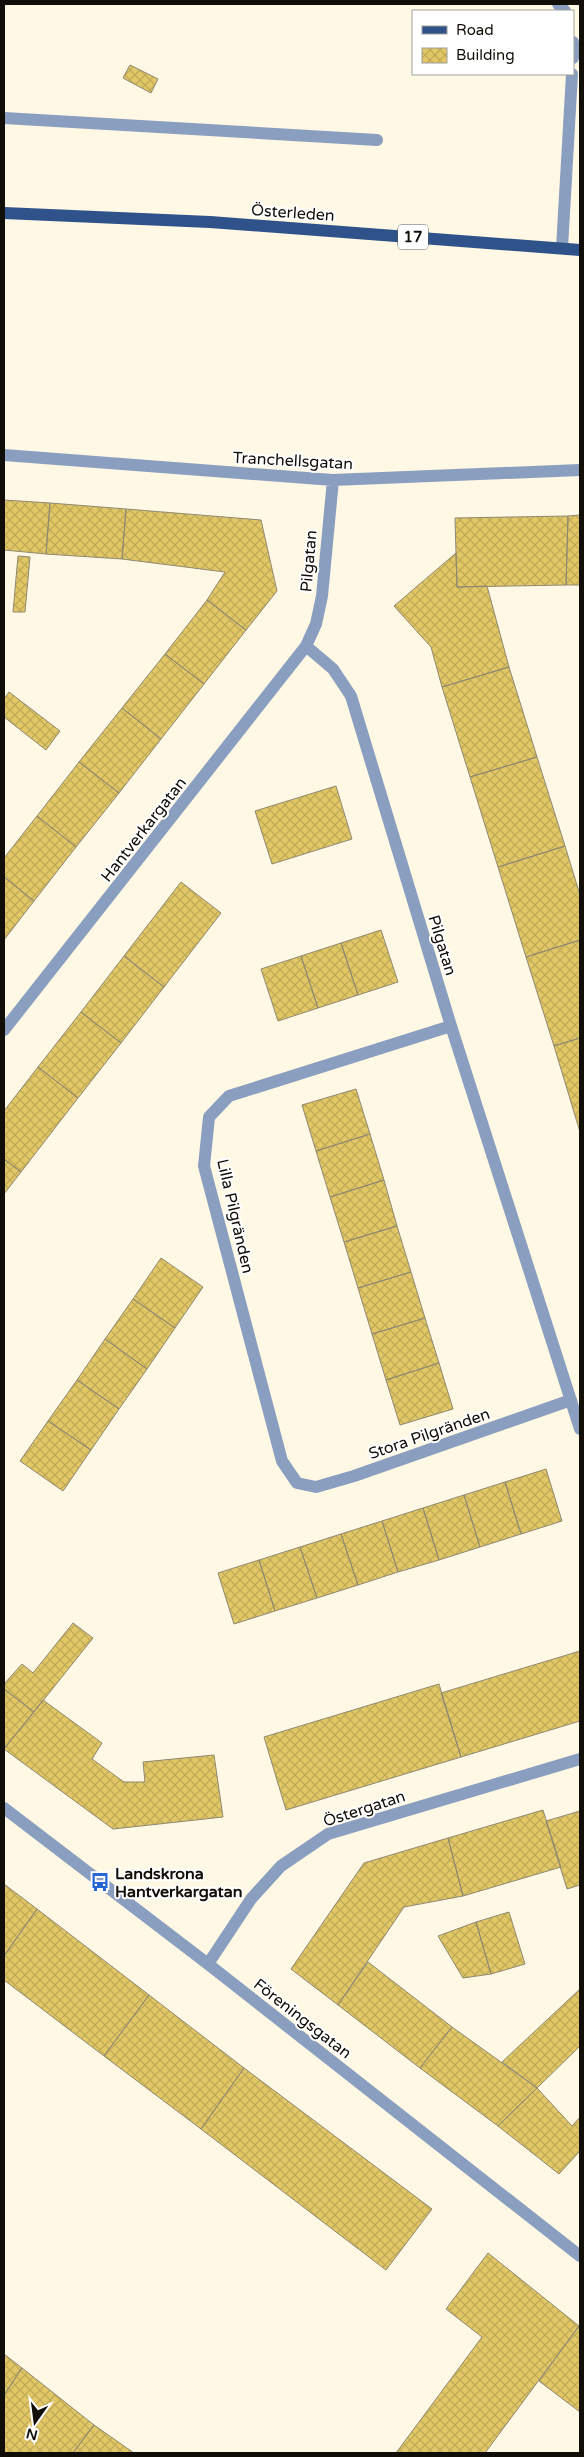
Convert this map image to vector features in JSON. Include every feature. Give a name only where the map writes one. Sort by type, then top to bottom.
[{"type":"main road","name":"Österleden","points":[[4,213],[210,222],[580,250]]},
{"type":"street","points":[[562,248],[572,75]]},
{"type":"street","points":[[4,118],[377,140]]},
{"type":"street","name":"Tranchellsgatan","points":[[4,455],[333,480],[580,470]]},
{"type":"street","name":"Pilgatan","points":[[333,480],[322,596],[316,624],[306,646],[333,669],[351,696],[451,1026],[580,1429]]},
{"type":"street","name":"Hantverkargatan","points":[[4,1030],[306,646]]},
{"type":"street","name":"Lilla Pilgränden","points":[[297,1482],[282,1461],[214,1211],[204,1166],[209,1118],[229,1096],[451,1026]]},
{"type":"street","name":"Stora Pilgränden","points":[[297,1482],[316,1487],[354,1476],[571,1400]]},
{"type":"street","name":"Östergatan","points":[[208,1964],[251,1899],[281,1866],[328,1834],[580,1759]]},
{"type":"street","name":"Föreningsgatan","points":[[4,1808],[208,1964],[580,2256]]},
{"type":"building","points":[[130,65],[158,79],[151,93],[123,78]]},
{"type":"building","points":[[4,500],[50,503],[46,554],[4,550]]},
{"type":"building","points":[[50,503],[126,509],[122,559],[46,554]]},
{"type":"building","points":[[126,509],[261,520],[277,591],[246,630],[207,600],[225,572],[122,559]]},
{"type":"building","points":[[580,515],[580,585],[566,585],[568,516]]},
{"type":"building","points":[[568,516],[566,585],[457,587],[455,518]]},
{"type":"building","points":[[456,553],[457,587],[487,586],[509,667],[442,687],[431,647],[394,606]]},
{"type":"building","points":[[18,556],[30,557],[25,612],[13,612]]},
{"type":"building","points":[[207,600],[246,630],[204,684],[165,654]]},
{"type":"building","points":[[165,654],[204,684],[161,739],[122,708]]},
{"type":"building","points":[[509,667],[537,757],[470,777],[442,687]]},
{"type":"building","points":[[9,692],[60,731],[46,750],[4,717],[4,699]]},
{"type":"building","points":[[122,708],[161,739],[119,793],[79,762]]},
{"type":"building","points":[[537,757],[565,846],[498,867],[470,777]]},
{"type":"building","points":[[79,762],[119,793],[76,847],[37,816]]},
{"type":"building","points":[[336,786],[352,839],[272,864],[255,811]]},
{"type":"building","points":[[37,816],[76,847],[34,901],[4,877],[4,858]]},
{"type":"building","points":[[565,846],[580,895],[580,940],[526,957],[498,867]]},
{"type":"building","points":[[4,877],[34,901],[4,940]]},
{"type":"building","points":[[181,882],[221,913],[164,987],[124,956]]},
{"type":"building","points":[[381,930],[398,982],[358,995],[341,943]]},
{"type":"building","points":[[580,940],[580,1038],[554,1046],[526,957]]},
{"type":"building","points":[[341,943],[358,995],[318,1008],[301,956]]},
{"type":"building","points":[[124,956],[164,987],[121,1043],[81,1012]]},
{"type":"building","points":[[301,956],[318,1008],[278,1021],[261,969]]},
{"type":"building","points":[[81,1012],[121,1043],[78,1098],[38,1067]]},
{"type":"building","points":[[580,1038],[580,1132],[554,1046]]},
{"type":"building","points":[[38,1067],[78,1098],[21,1172],[4,1159],[4,1111]]},
{"type":"building","points":[[356,1089],[370,1134],[316,1151],[302,1105]]},
{"type":"building","points":[[370,1134],[384,1180],[330,1197],[316,1151]]},
{"type":"building","points":[[4,1159],[21,1172],[4,1194]]},
{"type":"building","points":[[384,1180],[397,1226],[344,1242],[330,1197]]},
{"type":"building","points":[[397,1226],[411,1272],[358,1288],[344,1242]]},
{"type":"building","points":[[161,1258],[203,1287],[175,1328],[133,1299]]},
{"type":"building","points":[[411,1272],[425,1318],[372,1334],[358,1288]]},
{"type":"building","points":[[133,1299],[175,1328],[147,1369],[105,1339]]},
{"type":"building","points":[[425,1318],[439,1363],[386,1380],[372,1334]]},
{"type":"building","points":[[105,1339],[147,1369],[119,1409],[77,1380]]},
{"type":"building","points":[[439,1363],[453,1409],[400,1425],[386,1380]]},
{"type":"building","points":[[77,1380],[119,1409],[91,1450],[48,1421]]},
{"type":"building","points":[[48,1421],[91,1450],[63,1491],[20,1461]]},
{"type":"building","points":[[546,1469],[562,1521],[521,1534],[505,1482]]},
{"type":"building","points":[[505,1482],[521,1534],[480,1547],[464,1495]]},
{"type":"building","points":[[464,1495],[480,1547],[439,1560],[423,1508]]},
{"type":"building","points":[[423,1508],[439,1560],[398,1572],[382,1521]]},
{"type":"building","points":[[382,1521],[398,1572],[358,1585],[341,1534]]},
{"type":"building","points":[[341,1534],[358,1585],[317,1598],[300,1547]]},
{"type":"building","points":[[300,1547],[317,1598],[275,1611],[259,1560]]},
{"type":"building","points":[[259,1560],[275,1611],[234,1624],[218,1573]]},
{"type":"building","points":[[73,1623],[93,1638],[34,1712],[4,1689],[4,1684],[22,1664],[33,1673]]},
{"type":"building","points":[[580,1651],[580,1721],[461,1757],[441,1693]]},
{"type":"building","points":[[439,1684],[461,1757],[286,1810],[264,1737]]},
{"type":"building","points":[[4,1689],[34,1712],[4,1749]]},
{"type":"building","points":[[43,1700],[102,1743],[92,1759],[124,1782],[145,1782],[143,1762],[214,1755],[223,1817],[113,1829],[4,1749]]},
{"type":"building","points":[[543,1810],[561,1867],[463,1896],[448,1838]]},
{"type":"building","points":[[580,1811],[580,1885],[567,1889],[546,1821]]},
{"type":"building","points":[[448,1838],[463,1896],[404,1907],[338,2005],[291,1969],[364,1863]]},
{"type":"building","points":[[4,1884],[37,1909],[4,1956]]},
{"type":"building","points":[[37,1909],[149,1995],[104,2056],[4,1980],[4,1956]]},
{"type":"building","points":[[509,1912],[525,1964],[491,1974],[476,1922]]},
{"type":"building","points":[[476,1922],[491,1974],[463,1978],[438,1936]]},
{"type":"building","points":[[368,1962],[452,2027],[420,2068],[338,2005]]},
{"type":"building","points":[[580,1989],[580,2046],[537,2088],[502,2062]]},
{"type":"building","points":[[149,1995],[244,2068],[201,2129],[104,2056]]},
{"type":"building","points":[[452,2027],[537,2088],[498,2126],[420,2068]]},
{"type":"building","points":[[244,2068],[432,2209],[386,2270],[201,2129]]},
{"type":"building","points":[[537,2088],[572,2126],[580,2117],[580,2151],[559,2174],[498,2126]]},
{"type":"building","points":[[488,2253],[579,2326],[485,2453],[396,2453],[482,2337],[446,2309]]},
{"type":"building","points":[[580,2327],[580,2412],[539,2381]]},
{"type":"building","points":[[4,2354],[22,2368],[4,2395]]},
{"type":"building","points":[[22,2368],[94,2425],[73,2453],[6,2453],[4,2451],[4,2395]]},
{"type":"building","points":[[94,2425],[134,2453],[73,2453]]},
{"type":"place","name":"Landskrona Hantverkargatan","points":[[100,1882]]}]
